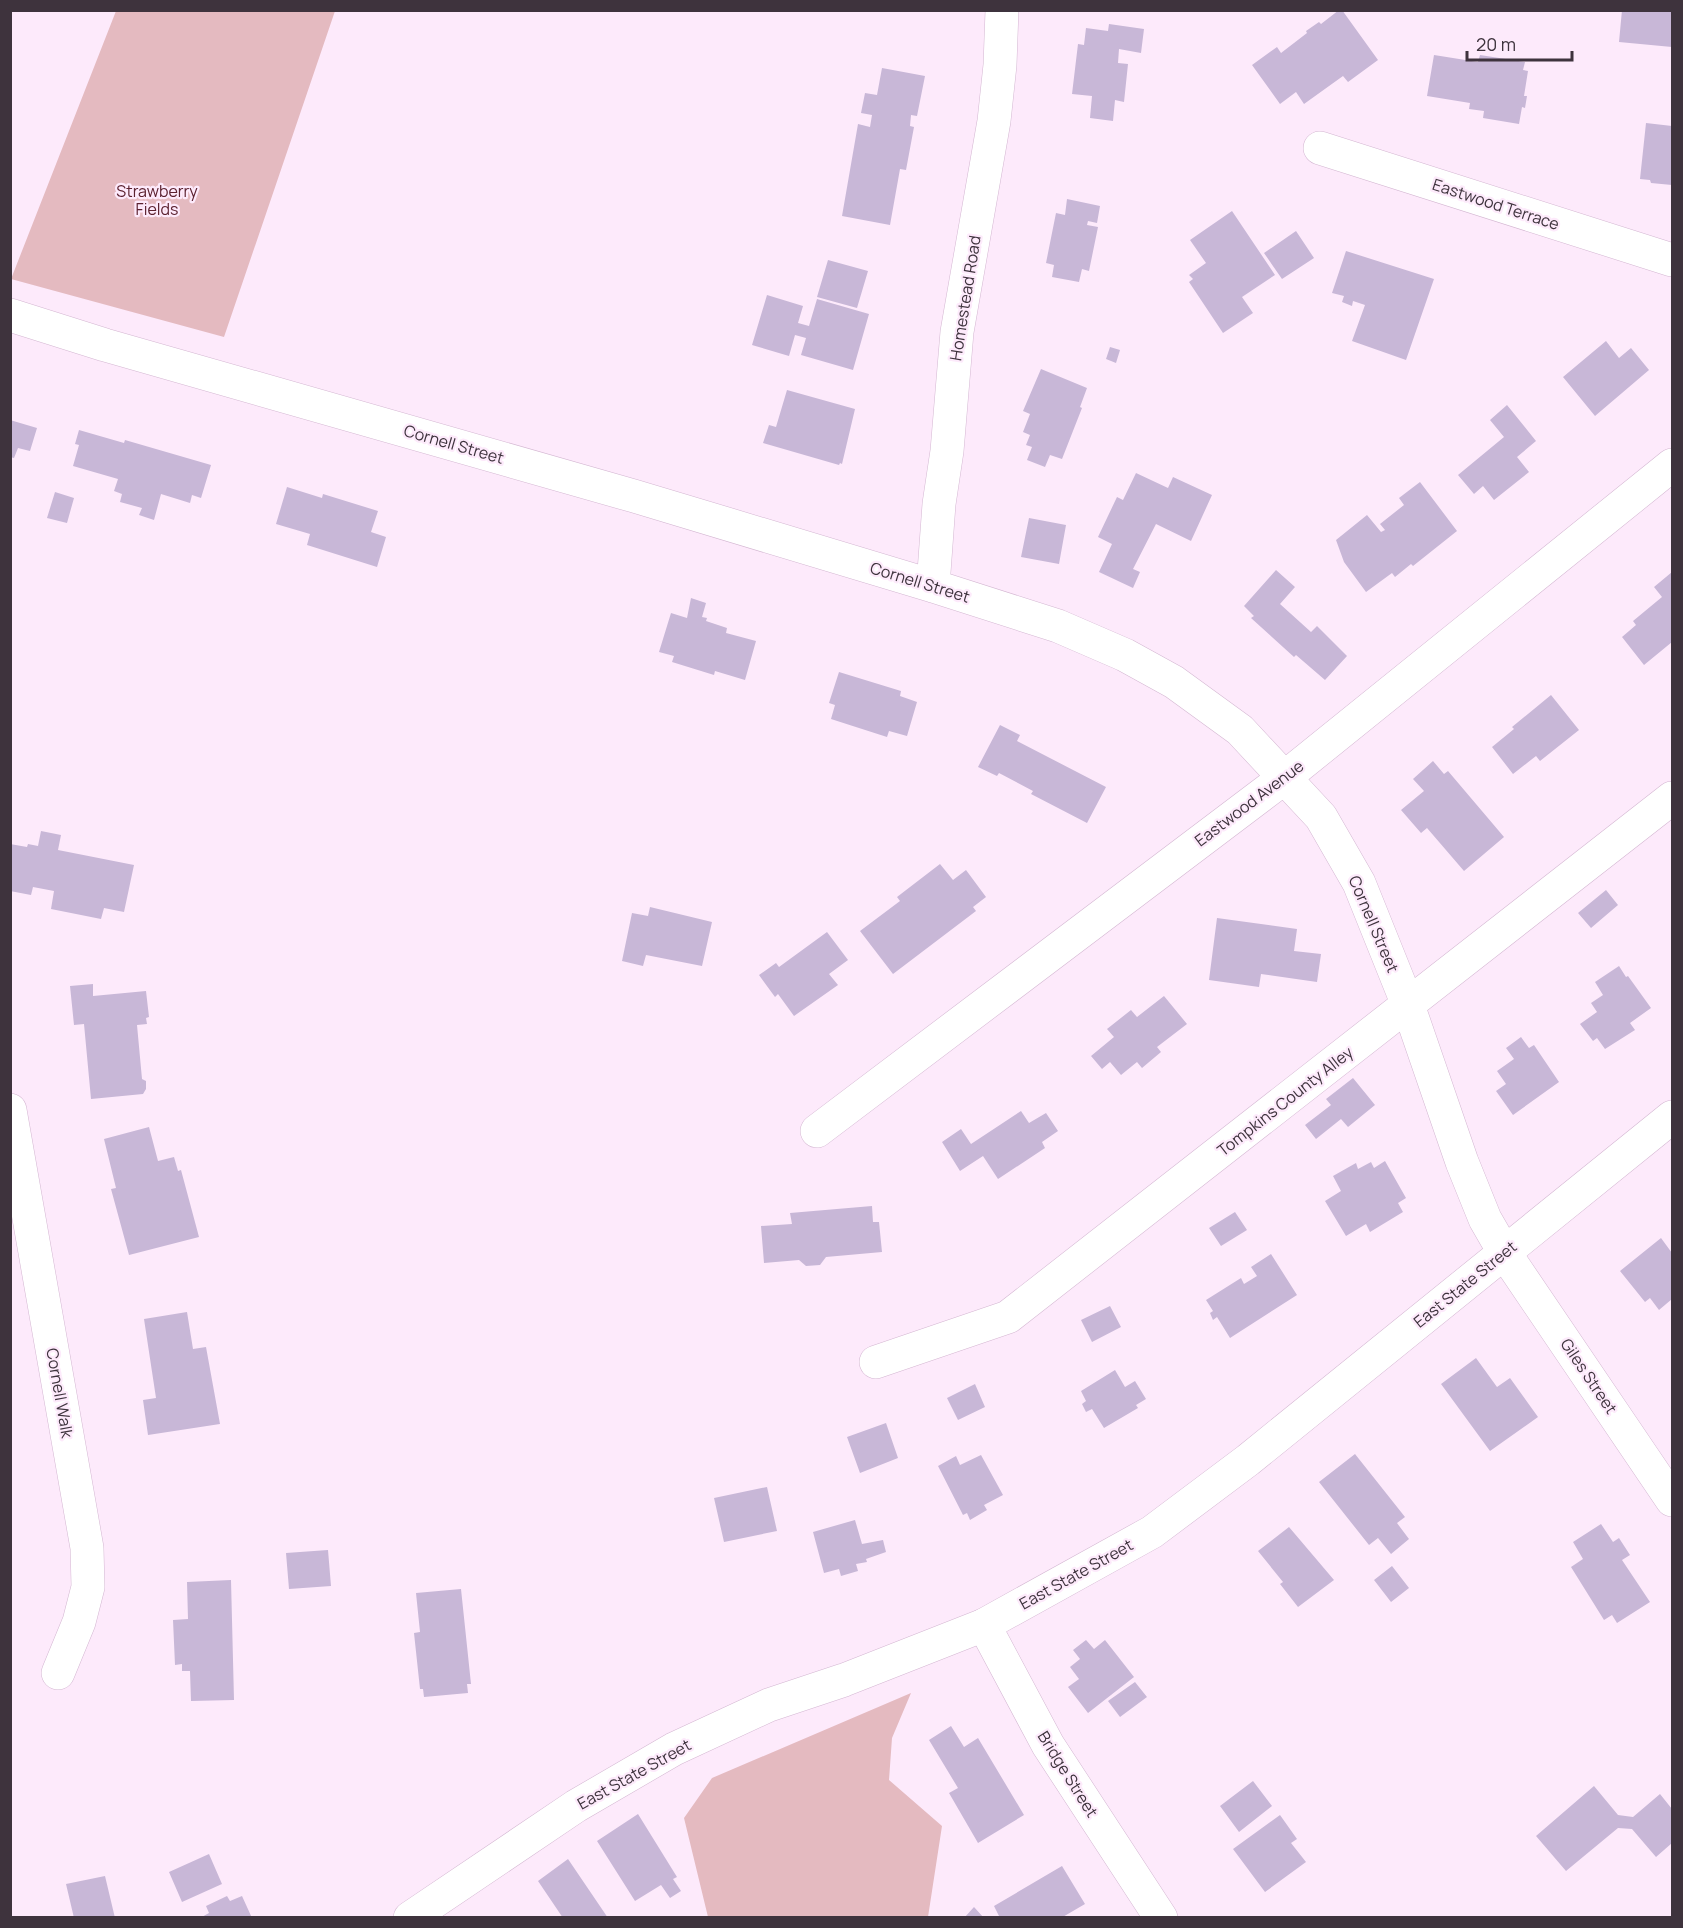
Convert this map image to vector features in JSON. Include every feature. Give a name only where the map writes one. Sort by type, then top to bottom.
[{"type":"main road","name":"Homestead Road","points":[[933,586],[957,332],[994,121],[1000,65],[1002,10]]},
{"type":"main road","name":"Eastwood Terrace","points":[[1320,148],[1672,260]]},
{"type":"main road","name":"Cornell Street","points":[[10,315],[117,348],[634,496],[933,586],[1058,626],[1125,655],[1174,682],[1240,730],[1321,817],[1359,883],[1408,1005],[1462,1162],[1485,1219],[1504,1252]]},
{"type":"main road","name":"Eastwood Avenue","points":[[817,1131],[1284,778],[1672,465]]},
{"type":"main road","name":"Tompkins County Alley","points":[[876,1362],[1008,1317],[1672,798]]},
{"type":"main road","name":"Cornell Walk","points":[[10,1110],[87,1548],[88,1587],[79,1622],[58,1673]]},
{"type":"main road","name":"East State Street","points":[[410,1917],[576,1806],[674,1749],[769,1705],[844,1680],[984,1625],[1152,1532],[1248,1460],[1672,1117]]},
{"type":"main road","name":"Giles Street","points":[[1504,1252],[1672,1500]]},
{"type":"main road","name":"Bridge Street","points":[[984,1625],[1048,1745],[1161,1917]]},
{"type":"green space","name":"Strawberry Fields","points":[[116,11],[335,11],[224,337],[11,279]]},
{"type":"green space","points":[[911,1693],[892,1738],[889,1780],[942,1826],[928,1917],[708,1917],[684,1818],[712,1778]]},
{"type":"building","points":[[1342,10],[1378,60],[1348,82],[1343,76],[1304,104],[1296,92],[1280,104],[1252,65],[1277,47],[1281,53],[1307,33],[1306,31],[1319,22],[1321,24]]},
{"type":"building","points":[[1622,10],[1672,10],[1672,47],[1619,42]]},
{"type":"building","points":[[1109,24],[1144,29],[1141,53],[1119,49],[1118,63],[1128,64],[1124,102],[1115,100],[1113,121],[1090,118],[1092,96],[1072,94],[1078,44],[1084,45],[1086,28],[1108,31]]},
{"type":"building","points":[[1434,55],[1478,62],[1480,55],[1525,62],[1523,70],[1528,71],[1524,96],[1527,96],[1519,124],[1483,118],[1484,111],[1469,109],[1470,103],[1427,96]]},
{"type":"building","points":[[882,68],[925,76],[917,116],[911,115],[910,126],[914,127],[906,170],[900,169],[890,225],[842,216],[858,124],[870,127],[872,115],[861,113],[865,93],[877,95]]},
{"type":"building","points":[[1646,123],[1672,126],[1672,185],[1651,183],[1650,180],[1640,179]]},
{"type":"building","points":[[1067,199],[1100,206],[1097,223],[1088,221],[1087,225],[1098,227],[1089,271],[1082,269],[1079,282],[1052,277],[1054,265],[1046,263],[1056,213],[1065,215]]},
{"type":"building","points":[[1232,211],[1275,275],[1242,297],[1253,313],[1223,333],[1189,282],[1193,279],[1189,275],[1206,263],[1190,240]]},
{"type":"building","points":[[1296,231],[1314,258],[1282,279],[1264,253]]},
{"type":"building","points":[[1346,251],[1434,279],[1406,360],[1352,341],[1365,305],[1353,301],[1352,306],[1342,302],[1344,296],[1332,293]]},
{"type":"building","points":[[828,260],[868,271],[857,308],[817,297]]},
{"type":"building","points":[[767,295],[803,306],[798,323],[809,326],[817,299],[869,314],[853,370],[801,355],[806,338],[795,335],[789,356],[752,345]]},
{"type":"building","points":[[1606,341],[1619,358],[1631,348],[1649,370],[1595,416],[1563,377]]},
{"type":"building","points":[[1110,347],[1120,350],[1116,363],[1106,359]]},
{"type":"building","points":[[1041,369],[1087,388],[1080,407],[1082,408],[1062,459],[1050,455],[1045,467],[1027,460],[1032,447],[1026,445],[1030,435],[1023,432],[1030,414],[1023,411]]},
{"type":"building","points":[[787,390],[855,409],[842,464],[763,443],[769,425],[776,427]]},
{"type":"building","points":[[1507,405],[1536,441],[1517,457],[1529,472],[1494,500],[1483,486],[1474,494],[1458,475],[1504,437],[1490,420]]},
{"type":"building","points":[[10,420],[37,428],[30,451],[18,448],[14,458],[10,457]]},
{"type":"building","points":[[79,430],[124,443],[125,440],[211,465],[201,498],[192,495],[190,503],[161,494],[154,520],[139,515],[142,508],[120,502],[122,494],[114,491],[118,479],[73,466],[79,445],[75,444]]},
{"type":"building","points":[[1136,473],[1168,488],[1173,477],[1212,495],[1191,541],[1156,524],[1133,569],[1140,572],[1133,588],[1099,572],[1112,544],[1098,537],[1117,497],[1123,500]]},
{"type":"building","points":[[1420,482],[1457,531],[1413,566],[1411,564],[1395,577],[1392,573],[1366,592],[1344,562],[1336,540],[1367,515],[1381,532],[1385,530],[1380,524],[1404,505],[1399,498]]},
{"type":"building","points":[[287,487],[322,498],[323,494],[378,511],[371,532],[386,537],[377,567],[307,545],[310,534],[276,524]]},
{"type":"building","points":[[55,492],[74,498],[67,523],[47,518]]},
{"type":"building","points":[[1029,518],[1066,525],[1059,564],[1021,557]]},
{"type":"building","points":[[1276,570],[1295,587],[1280,604],[1311,632],[1317,626],[1347,656],[1325,680],[1296,655],[1294,657],[1251,618],[1254,616],[1244,606]]},
{"type":"building","points":[[1672,572],[1672,642],[1644,665],[1622,637],[1636,625],[1633,621],[1662,597],[1654,587]]},
{"type":"building","points":[[691,598],[706,603],[702,617],[707,618],[706,621],[727,628],[726,633],[756,641],[745,680],[715,671],[714,675],[672,662],[674,656],[659,652],[671,613],[687,618]]},
{"type":"building","points":[[839,672],[901,691],[900,696],[917,702],[907,736],[889,731],[887,737],[831,719],[835,705],[829,703]]},
{"type":"building","points":[[1551,695],[1579,730],[1540,761],[1536,756],[1513,774],[1492,747]]},
{"type":"building","points":[[1000,725],[1020,735],[1017,741],[1106,787],[1087,823],[1031,794],[1033,791],[999,773],[997,776],[978,767]]},
{"type":"building","points":[[1433,761],[1444,774],[1448,771],[1504,837],[1464,871],[1427,828],[1421,833],[1401,810],[1424,791],[1413,779]]},
{"type":"building","points":[[41,831],[61,835],[58,850],[134,865],[124,912],[104,908],[101,919],[51,909],[54,891],[33,887],[31,895],[10,891],[10,844],[38,846]]},
{"type":"building","points":[[940,864],[953,880],[966,870],[986,897],[973,907],[976,911],[893,974],[860,931],[900,901],[897,897]]},
{"type":"building","points":[[1606,890],[1618,905],[1591,928],[1578,913]]},
{"type":"building","points":[[650,907],[712,922],[702,966],[646,955],[643,966],[622,961],[632,913],[648,916]]},
{"type":"building","points":[[1217,918],[1297,929],[1294,951],[1321,954],[1317,982],[1261,974],[1259,987],[1209,980]]},
{"type":"building","points":[[827,932],[848,960],[829,974],[838,985],[794,1016],[778,994],[775,997],[759,975],[776,963],[779,967]]},
{"type":"building","points":[[1619,966],[1651,1008],[1630,1023],[1635,1030],[1605,1049],[1597,1038],[1593,1041],[1580,1024],[1597,1012],[1591,1003],[1603,995],[1595,982]]},
{"type":"building","points":[[93,984],[93,996],[146,991],[149,1017],[146,1018],[147,1024],[137,1025],[142,1079],[146,1081],[143,1094],[91,1099],[84,1024],[74,1025],[70,986]]},
{"type":"building","points":[[1164,996],[1187,1024],[1157,1047],[1161,1052],[1142,1068],[1137,1062],[1121,1075],[1110,1062],[1102,1069],[1091,1056],[1114,1037],[1107,1029],[1131,1010],[1137,1017]]},
{"type":"building","points":[[1521,1037],[1529,1048],[1534,1045],[1559,1082],[1513,1115],[1496,1091],[1506,1084],[1497,1071],[1514,1059],[1506,1048]]},
{"type":"building","points":[[1353,1078],[1375,1105],[1348,1127],[1341,1119],[1316,1139],[1305,1125],[1331,1105],[1326,1099]]},
{"type":"building","points":[[1021,1111],[1029,1123],[1046,1113],[1058,1131],[1042,1142],[1045,1148],[998,1179],[983,1156],[960,1171],[942,1142],[961,1129],[971,1144]]},
{"type":"building","points":[[149,1127],[158,1161],[174,1157],[178,1171],[181,1170],[199,1237],[129,1255],[111,1189],[116,1188],[104,1139]]},
{"type":"building","points":[[1385,1161],[1406,1198],[1398,1203],[1403,1212],[1370,1232],[1366,1224],[1346,1236],[1325,1201],[1341,1191],[1333,1176],[1356,1163],[1358,1169],[1371,1162],[1374,1168]]},
{"type":"building","points":[[872,1206],[873,1222],[879,1222],[882,1252],[826,1257],[820,1265],[806,1266],[799,1260],[764,1263],[761,1226],[792,1224],[790,1213]]},
{"type":"building","points":[[1235,1212],[1247,1230],[1221,1246],[1209,1228]]},
{"type":"building","points":[[1661,1238],[1672,1253],[1672,1299],[1659,1310],[1650,1298],[1645,1302],[1620,1271]]},
{"type":"building","points":[[1271,1254],[1297,1295],[1230,1338],[1217,1317],[1213,1320],[1210,1313],[1213,1311],[1206,1300],[1241,1278],[1244,1284],[1257,1276],[1251,1267]]},
{"type":"building","points":[[1110,1306],[1121,1327],[1092,1342],[1081,1320]]},
{"type":"building","points":[[187,1312],[193,1349],[206,1347],[220,1424],[148,1435],[143,1400],[156,1398],[144,1319]]},
{"type":"building","points":[[1476,1358],[1497,1387],[1510,1378],[1538,1417],[1490,1451],[1441,1384]]},
{"type":"building","points":[[1115,1370],[1125,1387],[1135,1381],[1146,1399],[1136,1405],[1138,1408],[1104,1428],[1092,1409],[1086,1412],[1082,1404],[1086,1401],[1081,1391]]},
{"type":"building","points":[[975,1384],[985,1407],[958,1420],[947,1398]]},
{"type":"building","points":[[886,1423],[898,1458],[860,1473],[847,1437]]},
{"type":"building","points":[[1355,1454],[1405,1517],[1397,1523],[1409,1539],[1391,1554],[1378,1538],[1369,1545],[1319,1482]]},
{"type":"building","points":[[981,1455],[1003,1495],[984,1505],[987,1510],[970,1520],[967,1513],[963,1515],[938,1466],[956,1456],[960,1465]]},
{"type":"building","points":[[767,1487],[777,1531],[724,1542],[714,1498]]},
{"type":"building","points":[[855,1520],[862,1544],[883,1540],[886,1552],[866,1559],[867,1562],[856,1564],[858,1571],[841,1576],[839,1569],[824,1573],[813,1532]]},
{"type":"building","points":[[1601,1524],[1613,1542],[1619,1538],[1630,1555],[1622,1560],[1650,1602],[1617,1623],[1612,1615],[1604,1620],[1571,1567],[1583,1559],[1573,1542]]},
{"type":"building","points":[[1289,1527],[1334,1580],[1298,1607],[1280,1584],[1283,1582],[1258,1551]]},
{"type":"building","points":[[328,1550],[331,1586],[289,1589],[286,1553]]},
{"type":"building","points":[[1392,1566],[1409,1588],[1391,1602],[1374,1580]]},
{"type":"building","points":[[231,1580],[234,1700],[191,1701],[190,1671],[182,1671],[182,1664],[175,1665],[173,1620],[188,1619],[187,1582]]},
{"type":"building","points":[[461,1589],[471,1684],[467,1684],[468,1693],[424,1697],[423,1689],[420,1689],[414,1633],[420,1632],[416,1593]]},
{"type":"building","points":[[1086,1640],[1094,1649],[1105,1640],[1134,1677],[1088,1713],[1068,1687],[1079,1679],[1070,1667],[1080,1659],[1073,1650]]},
{"type":"building","points":[[1135,1682],[1147,1697],[1120,1717],[1108,1701]]},
{"type":"building","points":[[951,1726],[964,1747],[978,1738],[1024,1815],[978,1843],[949,1793],[958,1788],[929,1740]]},
{"type":"building","points":[[1253,1781],[1272,1806],[1239,1832],[1220,1806]]},
{"type":"building","points":[[1594,1786],[1618,1815],[1633,1817],[1660,1794],[1672,1809],[1672,1843],[1656,1857],[1632,1829],[1618,1828],[1566,1871],[1536,1836]]},
{"type":"building","points":[[638,1814],[677,1877],[673,1879],[681,1891],[670,1898],[661,1885],[635,1901],[597,1841]]},
{"type":"building","points":[[1280,1815],[1297,1839],[1291,1843],[1306,1862],[1265,1892],[1233,1849]]},
{"type":"building","points":[[209,1854],[222,1884],[182,1902],[169,1872]]},
{"type":"building","points":[[568,1859],[608,1918],[563,1918],[538,1881]]},
{"type":"building","points":[[1062,1866],[1085,1904],[1061,1918],[1000,1918],[994,1906]]},
{"type":"building","points":[[105,1876],[115,1918],[74,1918],[66,1884]]},
{"type":"building","points":[[227,1896],[230,1901],[242,1896],[252,1918],[200,1918],[209,1913],[206,1906]]},
{"type":"building","points":[[974,1907],[984,1918],[964,1918]]}]
